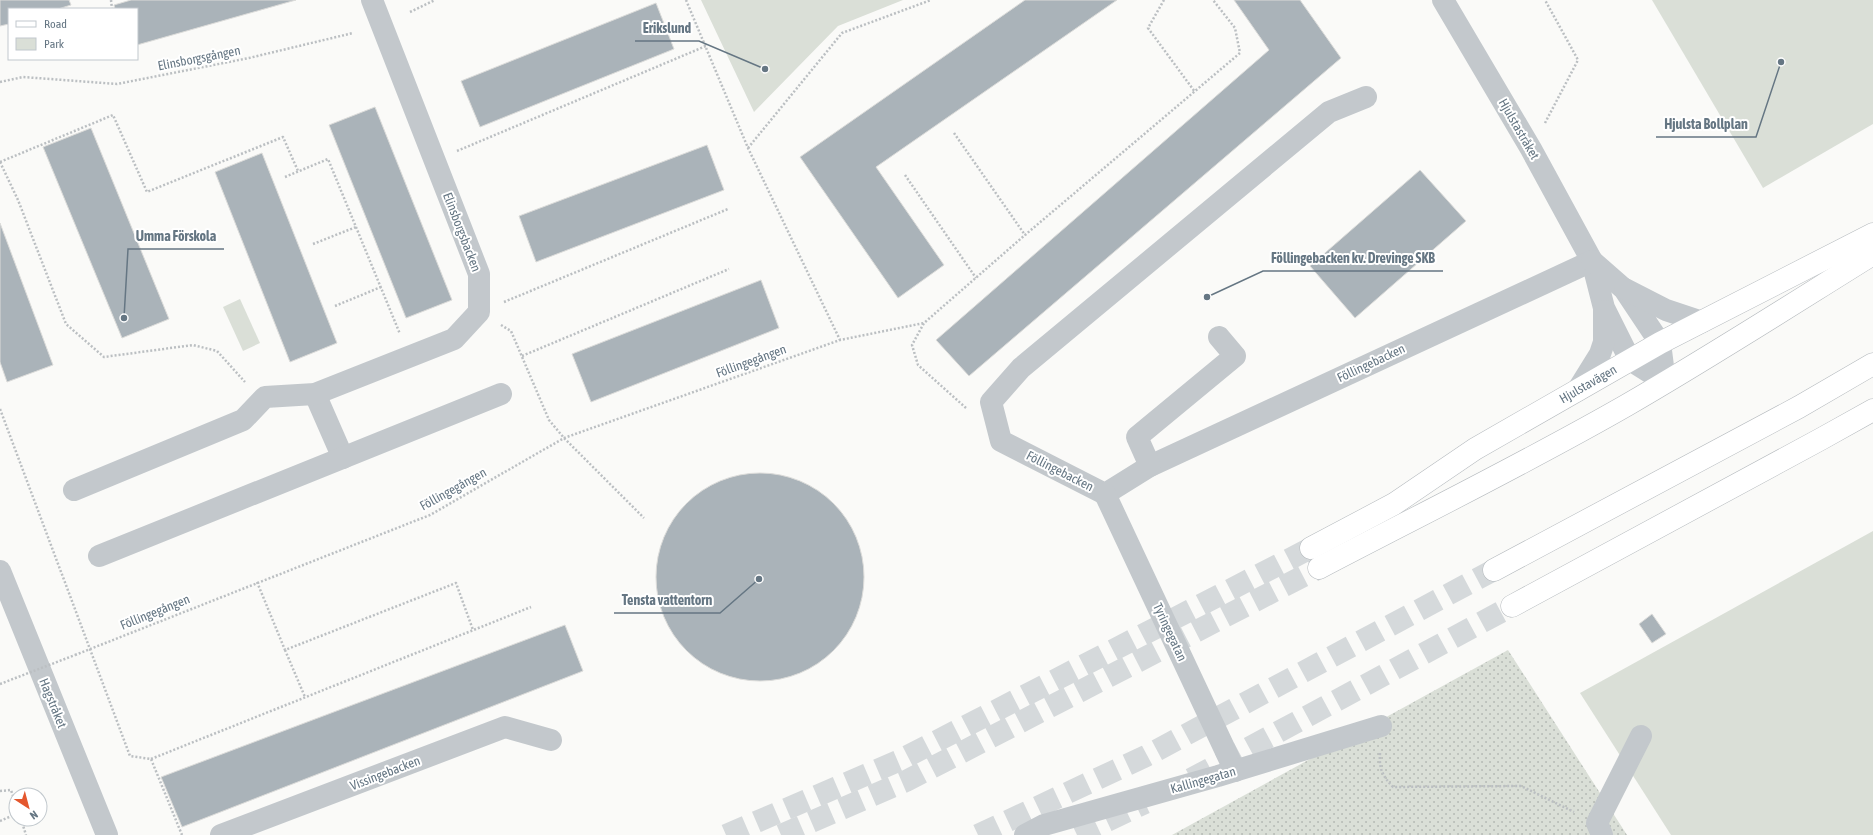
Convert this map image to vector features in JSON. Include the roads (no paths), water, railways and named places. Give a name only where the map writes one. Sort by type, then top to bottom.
[{"type":"main road","name":"Hjulstavägen","points":[[1311,548],[1394,504],[1475,449],[1660,343],[1873,234]]},
{"type":"main road","points":[[1319,568],[1463,495],[1666,382],[1873,254]]},
{"type":"main road","points":[[1494,570],[1799,407],[1873,364]]},
{"type":"main road","points":[[1512,606],[1873,410]]},
{"type":"street","name":"Elinsborgsbacken","points":[[315,394],[454,339],[479,312],[479,274],[372,0]]},
{"type":"street","name":"Hjulstastråket","points":[[1443,0],[1531,149],[1592,261],[1604,308],[1630,360]]},
{"type":"street","name":"Föllingebacken","points":[[1366,97],[1330,112],[1021,368],[991,402],[1001,441],[1105,494],[1150,466],[1592,261]]},
{"type":"street","name":"Hjulstastråket","points":[[1592,261],[1624,289],[1660,343],[1666,382]]},
{"type":"street","points":[[1624,289],[1666,310],[1702,322]]},
{"type":"street","points":[[1577,391],[1600,354],[1604,342],[1604,308]]},
{"type":"street","points":[[1150,466],[1136,437],[1235,356],[1219,337]]},
{"type":"street","points":[[1630,360],[1666,382]]},
{"type":"street","points":[[74,490],[243,420],[265,397],[315,394],[343,458]]},
{"type":"street","points":[[99,556],[501,394]]},
{"type":"street","name":"Tyringegatan","points":[[1105,494],[1236,771]]},
{"type":"street","name":"Hagstråket","points":[[0,571],[107,835]]},
{"type":"street","name":"Kallingegatan","points":[[1025,835],[1044,825],[1236,771],[1381,726]]},
{"type":"street","name":"Vissingebacken","points":[[221,835],[505,727],[551,740]]},
{"type":"street","points":[[1599,829],[1641,736]]},
{"type":"tunnel","points":[[726,835],[898,761],[1311,548]]},
{"type":"tunnel","points":[[781,835],[906,781],[1319,568]]},
{"type":"tunnel","points":[[978,835],[1146,756],[1494,570]]},
{"type":"tunnel","points":[[1191,779],[1512,606]]},
{"type":"tunnel","points":[[1077,835],[1145,803]]},
{"type":"place","name":"Hjulsta Bollplan","points":[[1781,62]]},
{"type":"place","name":"Erikslund","points":[[765,69]]},
{"type":"place","name":"Föllingebacken kv. Drevinge SKB","points":[[1207,297]]},
{"type":"place","name":"Umma Förskola","points":[[124,318]]},
{"type":"place","name":"Tensta vattentorn","points":[[759,579]]}]
